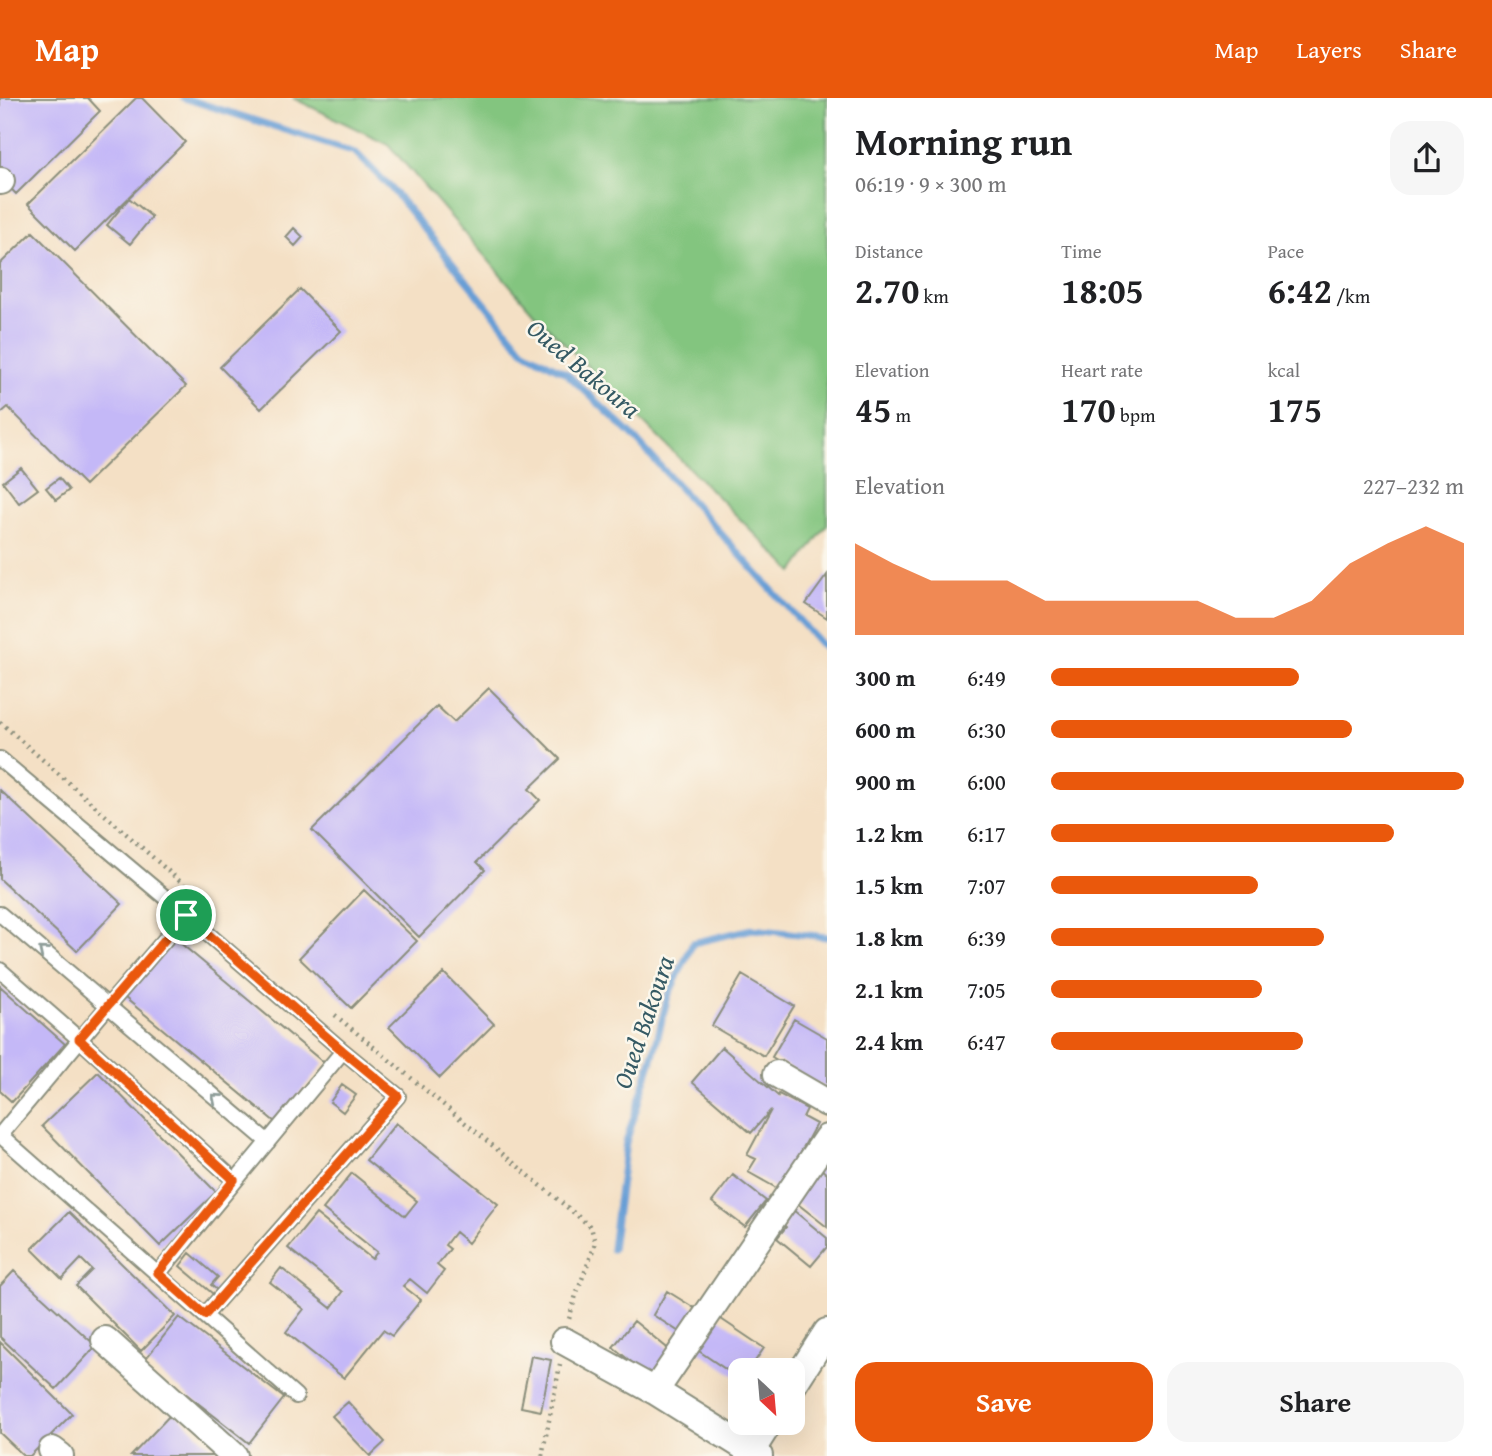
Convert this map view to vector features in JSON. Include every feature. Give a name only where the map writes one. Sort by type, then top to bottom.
[{"type":"street","points":[[777,1074],[827,1103]]},
{"type":"street","points":[[655,1391],[827,1138]]},
{"type":"street","points":[[805,1366],[827,1332]]},
{"type":"street","points":[[106,1340],[234,1456]]},
{"type":"street","points":[[564,1341],[655,1391],[752,1454],[762,1435]]},
{"type":"lane","points":[[0,759],[398,1096],[205,1315]]},
{"type":"lane","points":[[0,914],[268,1142]]},
{"type":"lane","points":[[186,915],[0,1135],[296,1396]]},
{"type":"lane","points":[[0,970],[234,1180]]},
{"type":"lane","points":[[158,1273],[343,1051]]},
{"type":"green space","points":[[293,98],[827,98],[827,525],[793,572],[534,313],[388,144]]},
{"type":"building","points":[[0,98],[88,98],[100,111],[16,194],[0,177]]},
{"type":"building","points":[[136,98],[142,98],[185,142],[75,251],[28,204]]},
{"type":"building","points":[[129,198],[152,217],[130,244],[107,225]]},
{"type":"building","points":[[294,228],[303,237],[295,246],[286,237]]},
{"type":"building","points":[[33,232],[186,386],[85,485],[8,407],[0,414],[0,264]]},
{"type":"building","points":[[300,289],[341,331],[261,409],[220,367]]},
{"type":"building","points":[[21,468],[38,489],[19,503],[3,482]]},
{"type":"building","points":[[59,478],[69,490],[56,500],[46,488]]},
{"type":"building","points":[[827,575],[827,618],[806,604]]},
{"type":"building","points":[[489,688],[560,759],[529,789],[540,800],[477,862],[485,870],[419,937],[312,830],[437,706],[454,722]]},
{"type":"building","points":[[0,790],[122,904],[77,951],[0,879]]},
{"type":"building","points":[[364,890],[417,941],[351,1008],[299,958]]},
{"type":"building","points":[[173,937],[324,1063],[275,1122],[124,997]]},
{"type":"building","points":[[444,973],[494,1024],[440,1078],[389,1027]]},
{"type":"building","points":[[742,975],[794,1006],[764,1056],[712,1026]]},
{"type":"building","points":[[0,986],[65,1044],[12,1102],[0,1091]]},
{"type":"building","points":[[794,1019],[827,1038],[827,1089],[772,1057]]},
{"type":"building","points":[[722,1047],[778,1096],[779,1094],[807,1109],[803,1117],[816,1124],[780,1190],[748,1172],[756,1159],[747,1155],[771,1110],[751,1133],[692,1082]]},
{"type":"building","points":[[98,1072],[216,1192],[160,1246],[42,1126]]},
{"type":"building","points":[[342,1085],[356,1095],[343,1112],[330,1102]]},
{"type":"building","points":[[396,1123],[498,1204],[468,1243],[455,1232],[445,1245],[450,1249],[437,1265],[444,1271],[427,1293],[410,1279],[403,1286],[421,1300],[392,1336],[383,1330],[344,1378],[286,1332],[304,1309],[270,1282],[281,1268],[331,1308],[343,1292],[288,1248],[316,1214],[372,1259],[377,1252],[323,1209],[352,1173],[405,1216],[417,1201],[366,1160]]},
{"type":"building","points":[[815,1164],[827,1174],[827,1227],[789,1197]]},
{"type":"building","points":[[733,1175],[766,1201],[745,1227],[712,1202]]},
{"type":"building","points":[[787,1205],[827,1238],[827,1247],[811,1266],[777,1238],[786,1227],[776,1218]]},
{"type":"building","points":[[69,1212],[175,1316],[141,1351],[76,1286],[92,1270],[81,1259],[62,1279],[32,1249]]},
{"type":"building","points":[[190,1253],[218,1277],[211,1285],[217,1290],[213,1294],[180,1266]]},
{"type":"building","points":[[14,1271],[96,1346],[56,1389],[0,1337],[0,1286]]},
{"type":"building","points":[[667,1291],[696,1309],[681,1333],[653,1315]]},
{"type":"building","points":[[715,1315],[764,1348],[757,1358],[728,1358],[728,1371],[693,1347]]},
{"type":"building","points":[[179,1317],[284,1398],[249,1443],[144,1361]]},
{"type":"building","points":[[634,1321],[677,1356],[656,1382],[613,1347]]},
{"type":"building","points":[[0,1342],[72,1414],[30,1456],[24,1456],[0,1433]]},
{"type":"building","points":[[531,1356],[551,1360],[541,1411],[521,1407]]},
{"type":"building","points":[[348,1402],[385,1442],[370,1456],[332,1416]]},
{"type":"building","points":[[174,1411],[221,1456],[131,1456]]},
{"type":"waterway","name":"Oued Bakoura","points":[[184,98],[355,152],[391,188],[523,350],[566,373],[632,435],[827,651]]},
{"type":"waterway","name":"Oued Bakoura","points":[[612,1249],[626,1142],[653,1056],[668,996],[693,943],[752,929],[827,937]]},
{"type":"route","points":[[186,915],[398,1096],[205,1315],[158,1273],[234,1180],[79,1039],[186,915]]}]
